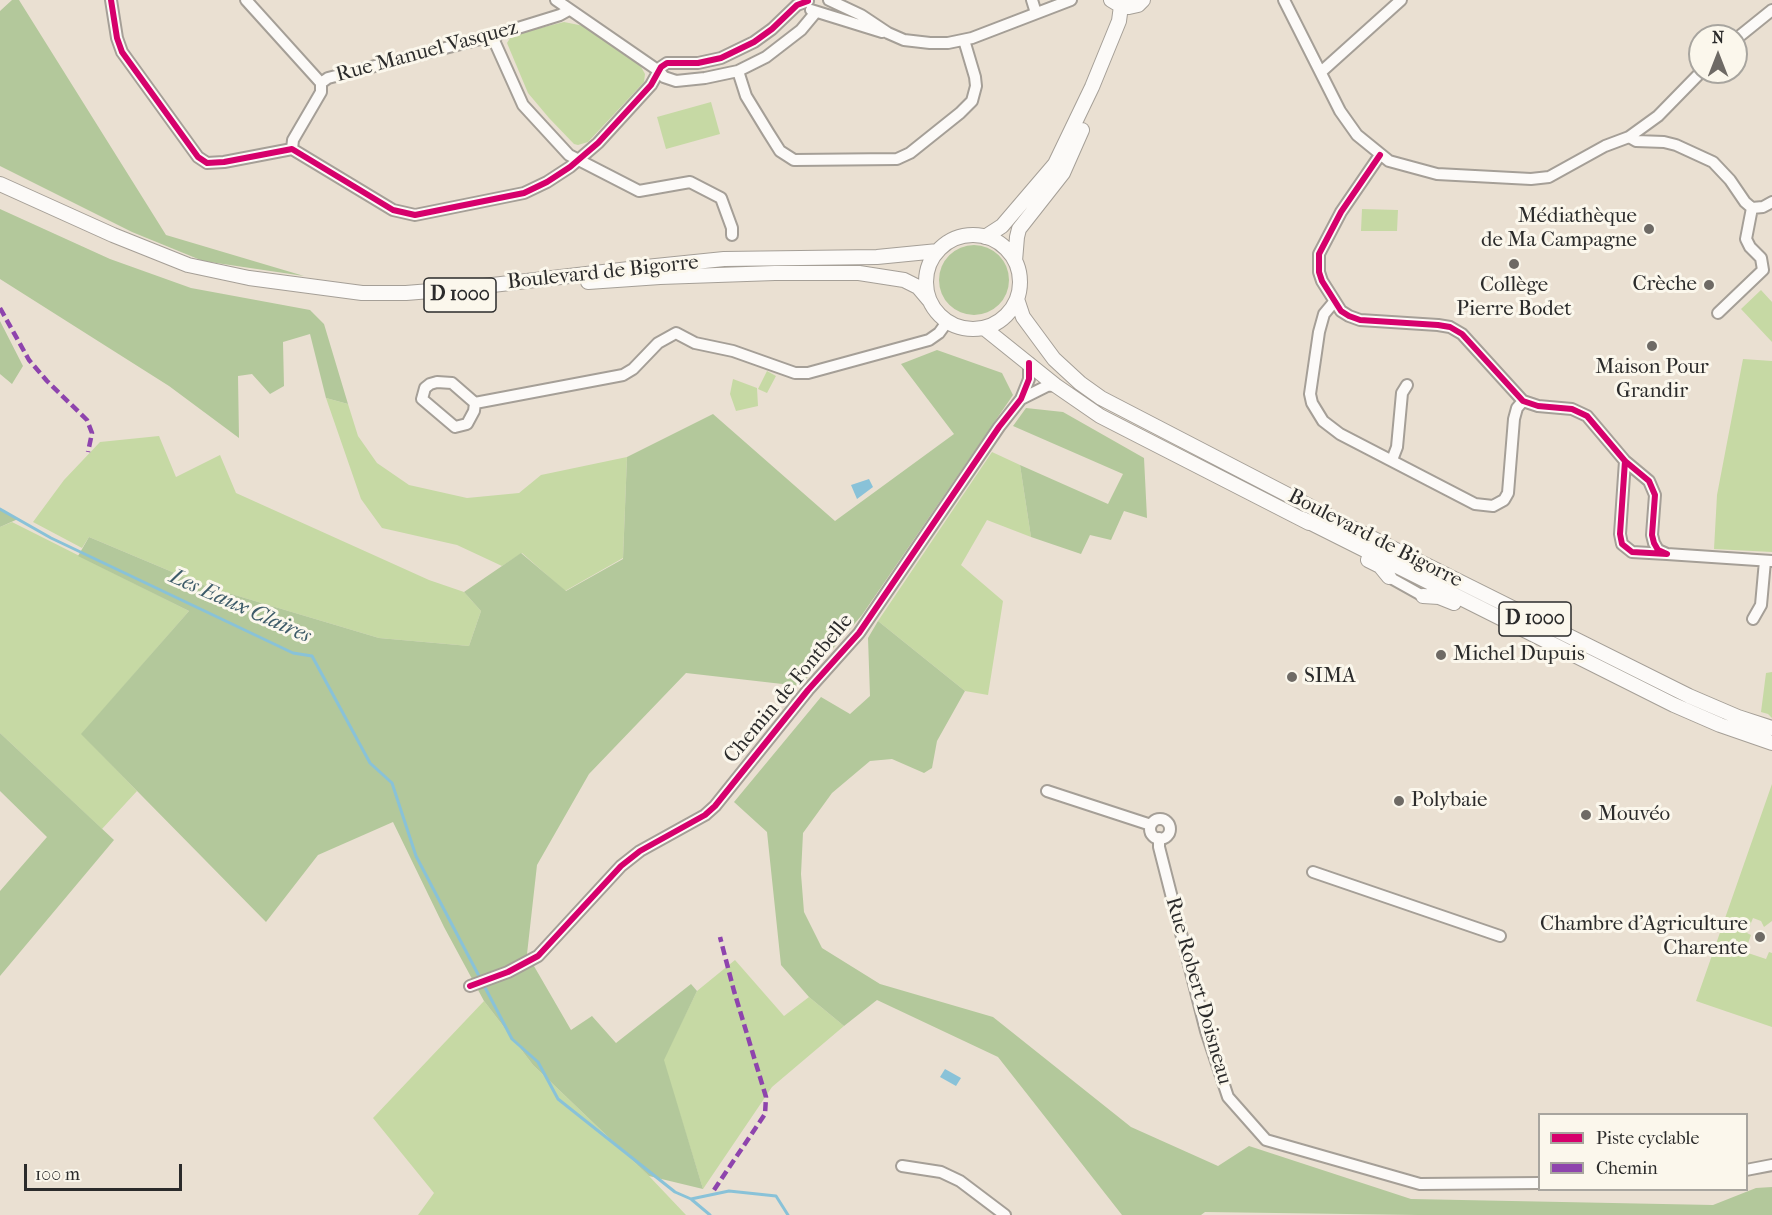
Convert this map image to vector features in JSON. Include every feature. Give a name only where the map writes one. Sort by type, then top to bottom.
[{"type":"main road","points":[[985,237],[1002,226],[1055,164],[1092,87],[1119,21],[1116,3],[1129,7],[1138,5],[1143,0]]},
{"type":"main road","points":[[1015,261],[1003,246],[985,237],[972,235],[960,237],[938,251],[930,262],[926,274],[929,300],[937,313],[947,322],[959,328],[972,330],[984,328],[1004,318],[1017,300],[1020,280],[1015,261],[1019,229],[1070,161],[1084,125],[1092,87]]},
{"type":"main road","name":"Boulevard de Bigorre","points":[[0,184],[122,239],[188,265],[249,278],[362,293],[406,293],[467,288],[724,259],[888,257],[938,251]]},
{"type":"main road","name":"Boulevard de Bigorre","points":[[0,193],[104,241],[159,263],[244,285],[309,296],[371,302],[660,277],[859,273],[904,280],[918,287],[929,300]]},
{"type":"main road","name":"Boulevard de Bigorre","points":[[1017,300],[1023,317],[1054,359],[1080,383],[1101,398],[1346,525],[1689,696],[1738,717],[1772,728]]},
{"type":"main road","name":"D 1000","points":[[984,328],[1055,385],[1100,416],[1303,519]]},
{"type":"main road","points":[[1303,519],[1341,546],[1380,566],[1389,577]]},
{"type":"main road","name":"Boulevard de Bigorre","points":[[1303,519],[1712,722],[1772,743]]},
{"type":"main road","points":[[1423,596],[1448,600],[1513,632],[1660,697]]},
{"type":"street","points":[[111,0],[117,38],[122,52],[198,157],[207,163],[224,162],[292,149],[393,210],[415,215],[524,193],[547,182],[598,143],[638,100],[658,71],[667,63],[698,63],[721,58],[754,42],[772,29],[797,5],[808,0],[810,9],[817,12],[917,42],[939,43],[964,40],[1071,0]]},
{"type":"street","points":[[246,0],[321,83]]},
{"type":"street","points":[[556,0],[664,77],[675,81],[738,71],[766,57],[801,30],[817,12],[825,8],[827,0],[861,15],[888,33]]},
{"type":"street","points":[[1032,0],[1036,13]]},
{"type":"street","points":[[1284,0],[1346,123],[1380,155],[1401,166],[1437,174],[1540,179],[1563,171],[1605,146],[1629,137],[1658,116],[1689,84]]},
{"type":"street","points":[[1321,72],[1401,0]]},
{"type":"street","name":"Rue Manuel Vasquez","points":[[292,149],[293,140],[321,92],[321,83],[328,78],[492,36],[560,15],[569,10]]},
{"type":"street","points":[[1748,29],[1772,10]]},
{"type":"street","points":[[492,36],[523,105],[569,155],[639,191],[690,182],[721,198],[732,228],[732,235]]},
{"type":"street","points":[[738,71],[746,96],[768,132],[780,151],[794,160],[897,159],[910,153],[972,101],[975,93],[975,77],[964,40]]},
{"type":"street","points":[[1629,137],[1636,141],[1664,142],[1713,162],[1752,208],[1763,207],[1772,202]]},
{"type":"street","points":[[1380,155],[1319,254],[1318,262],[1322,281],[1334,302],[1341,311],[1360,320],[1438,325],[1456,330],[1523,401],[1538,406],[1580,411],[1599,429],[1625,461],[1643,475],[1652,488],[1655,495],[1652,535],[1658,550],[1667,554]]},
{"type":"street","points":[[1718,313],[1763,270],[1761,258],[1750,248],[1746,239],[1752,208]]},
{"type":"street","points":[[1334,302],[1324,314],[1310,384],[1312,403],[1331,429],[1475,504],[1485,506],[1498,504],[1508,494],[1514,419],[1517,408],[1523,401]]},
{"type":"street","points":[[475,403],[623,375],[633,369],[658,344],[676,333],[695,343],[733,351],[795,373],[808,373],[928,340],[939,333],[947,322]]},
{"type":"street","name":"Chemin de Fontbelle","points":[[473,985],[538,956],[621,866],[640,851],[705,815],[715,806],[808,690],[859,633],[972,465],[1021,399],[1029,379],[1029,363]]},
{"type":"street","points":[[447,381],[464,392],[475,403],[474,411],[467,424],[455,427],[422,399],[425,388],[430,384],[447,381]]},
{"type":"street","points":[[1021,399],[1047,386],[1055,385]]},
{"type":"street","points":[[1392,460],[1398,441],[1402,393],[1407,385]]},
{"type":"street","points":[[1625,461],[1620,534],[1622,544],[1632,552],[1768,561],[1761,605],[1753,620]]},
{"type":"street","points":[[1389,577],[1423,596]]},
{"type":"street","points":[[1047,791],[1151,825]]},
{"type":"street","points":[[1159,819],[1168,824],[1168,834],[1159,838],[1151,834],[1151,825],[1159,819]]},
{"type":"street","name":"Rue Robert Doisneau","points":[[1159,838],[1160,853],[1206,1031],[1228,1097],[1266,1140],[1420,1184],[1538,1184]]},
{"type":"street","points":[[1313,872],[1500,936]]},
{"type":"street","points":[[1748,1170],[1772,1165]]},
{"type":"street","points":[[902,1166],[941,1172],[960,1181],[1005,1215]]},
{"type":"green space","points":[[12,0],[19,0],[166,235],[304,276],[203,261],[132,232],[0,166],[0,11]]},
{"type":"green space","points":[[564,22],[584,26],[640,65],[645,74],[644,82],[588,142],[578,145],[574,144],[549,118],[528,93],[507,43],[512,35]]},
{"type":"green space","points":[[711,102],[720,134],[666,149],[657,117]]},
{"type":"green space","points":[[0,209],[110,259],[191,288],[310,310],[324,324],[348,404],[326,398],[310,334],[283,342],[284,386],[270,394],[252,374],[238,376],[239,438],[169,386],[0,279]]},
{"type":"green space","points":[[1362,209],[1398,210],[1397,231],[1361,231]]},
{"type":"green space","points":[[974,245],[987,248],[999,255],[1006,267],[1009,280],[1006,293],[999,305],[987,312],[974,315],[961,312],[949,305],[942,293],[939,280],[942,267],[949,255],[961,248]]},
{"type":"green space","points":[[1761,290],[1772,302],[1772,342],[1741,309]]},
{"type":"green space","points":[[0,321],[23,366],[12,384],[0,374]]},
{"type":"green space","points":[[937,350],[1002,373],[1013,395],[862,615],[800,686],[686,673],[589,774],[537,865],[527,954],[571,1030],[592,1016],[616,1043],[691,984],[697,991],[664,1060],[703,1189],[649,1176],[533,1065],[484,1001],[444,927],[393,822],[318,855],[266,922],[81,734],[189,611],[78,556],[89,537],[208,587],[379,638],[469,646],[481,611],[464,592],[521,553],[566,591],[623,559],[627,457],[713,414],[835,521],[954,434],[901,364]]},
{"type":"green space","points":[[1743,359],[1772,361],[1772,552],[1714,549],[1717,495]]},
{"type":"green space","points":[[767,371],[776,376],[767,393],[758,389]]},
{"type":"green space","points":[[733,379],[757,388],[758,406],[736,411],[730,394]]},
{"type":"green space","points":[[326,398],[348,404],[358,436],[377,463],[409,485],[467,498],[519,493],[541,475],[627,457],[623,558],[565,591],[522,553],[502,566],[457,545],[382,528],[361,499]]},
{"type":"green space","points":[[1026,408],[1063,412],[1144,458],[1147,518],[1124,511],[1111,540],[1090,535],[1081,554],[1031,537],[1020,465],[1108,504],[1123,474],[1013,426]]},
{"type":"green space","points":[[159,436],[176,477],[220,455],[236,493],[429,580],[464,592],[481,611],[469,646],[379,638],[208,587],[89,537],[82,548],[33,522],[64,480],[100,442]]},
{"type":"green space","points":[[992,452],[1020,465],[1031,537],[987,520],[961,565],[1003,601],[988,695],[965,691],[878,621]]},
{"type":"green space","points":[[0,510],[18,519],[0,527]]},
{"type":"green space","points":[[12,522],[189,611],[82,734],[137,791],[102,829],[0,733],[0,527]]},
{"type":"green space","points":[[878,621],[965,691],[937,741],[932,768],[924,773],[892,759],[870,761],[832,793],[803,833],[801,874],[804,912],[822,948],[880,984],[993,1017],[1131,1127],[1218,1166],[1249,1146],[1411,1199],[1713,1205],[1756,1188],[1772,1187],[1772,1215],[1418,1215],[1205,1212],[1201,1215],[1122,1215],[998,1057],[877,1000],[844,1026],[809,997],[781,965],[767,832],[734,802],[821,697],[850,714],[870,696],[868,638]]},
{"type":"green space","points":[[1772,672],[1772,718],[1761,712],[1766,673]]},
{"type":"green space","points":[[0,733],[114,840],[0,976],[0,891],[47,837],[0,791]]},
{"type":"green space","points":[[1772,784],[1772,921],[1764,927],[1761,921],[1753,918],[1747,933],[1751,935],[1745,952],[1766,959],[1769,952],[1772,953],[1772,1027],[1696,1001]]},
{"type":"green space","points":[[735,960],[784,1016],[809,997],[844,1026],[772,1087],[703,1189],[663,1060],[697,991]]},
{"type":"green space","points":[[484,1001],[533,1065],[649,1176],[686,1215],[418,1215],[434,1193],[373,1118]]},
{"type":"water","points":[[869,479],[873,487],[857,499],[851,485]]},
{"type":"water","points":[[945,1069],[961,1078],[956,1086],[940,1077]]},
{"type":"waterway","name":"Les Eaux Claires","points":[[0,509],[51,538],[293,653],[312,656],[370,763],[392,783],[416,856],[512,1039],[538,1062],[558,1099],[675,1192],[691,1199],[710,1215]]},
{"type":"waterway","name":"Les Eaux Claires","points":[[691,1199],[729,1191],[776,1196],[788,1215]]},
{"type":"marked path","points":[[0,308],[29,360],[87,420],[92,433],[88,452]]},
{"type":"marked path","points":[[714,1190],[765,1114],[766,1097],[720,937]]},
{"type":"cycle path","points":[[111,0],[117,38],[122,52],[198,157],[207,163],[224,162],[292,149],[393,210],[415,215],[524,193],[547,182],[570,167],[598,143],[651,85],[661,67],[667,63],[698,63],[721,58],[754,42],[772,29],[797,5],[808,1]]},
{"type":"cycle path","points":[[1380,155],[1341,212],[1319,254],[1319,272],[1322,281],[1341,311],[1360,320],[1450,327],[1462,334],[1523,401],[1538,406],[1572,409],[1587,416],[1625,461],[1649,481],[1655,495],[1652,535],[1658,550],[1667,554],[1632,552],[1622,544],[1620,534],[1625,461]]},
{"type":"cycle path","points":[[470,986],[508,972],[538,956],[621,866],[640,851],[705,815],[715,806],[808,690],[859,633],[999,427],[1021,399],[1029,379],[1029,363]]},
{"type":"place","name":"Médiathèque de Ma Campagne","points":[[1649,229]]},
{"type":"place","name":"Collège Pierre Bodet","points":[[1514,264]]},
{"type":"place","name":"Crèche","points":[[1709,285]]},
{"type":"place","name":"Maison Pour Grandir","points":[[1652,346]]},
{"type":"place","name":"Michel Dupuis","points":[[1441,655]]},
{"type":"place","name":"SIMA","points":[[1292,677]]},
{"type":"place","name":"Polybaie","points":[[1399,801]]},
{"type":"place","name":"Mouvéo","points":[[1586,815]]},
{"type":"place","name":"Chambre d'Agriculture Charente","points":[[1760,937]]}]
